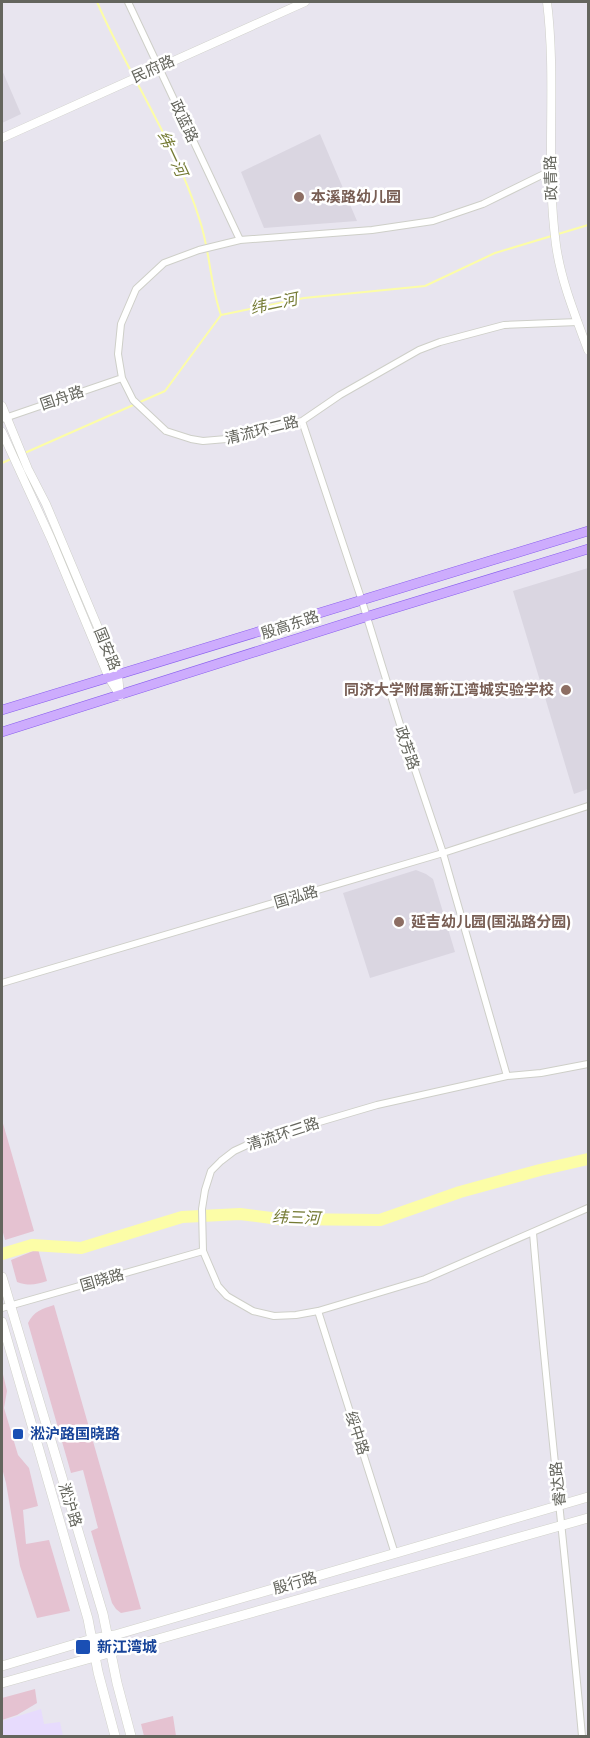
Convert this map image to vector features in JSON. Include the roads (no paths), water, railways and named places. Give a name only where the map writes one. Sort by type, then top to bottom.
[{"type":"main road","name":"殷高东路","points":[[2,710],[588,531]]},
{"type":"main road","name":"殷高东路","points":[[2,732],[367,616],[588,549]]},
{"type":"main road","name":"淞沪路","points":[[2,1277],[6,1307],[103,1614],[131,1737]]},
{"type":"main road","name":"淞沪路","points":[[2,1322],[87,1615],[115,1737]]},
{"type":"main road","name":"殷行路","points":[[2,1665],[588,1497]]},
{"type":"main road","name":"殷行路","points":[[2,1683],[588,1518]]},
{"type":"street","name":"政蓝路","points":[[128,2],[240,240]]},
{"type":"street","name":"民府路","points":[[2,138],[305,2]]},
{"type":"street","name":"政青路","points":[[547,2],[550,21],[552,88],[550,171],[556,245],[561,274],[588,350]]},
{"type":"street","name":"清流环二路","points":[[550,171],[483,204],[433,221],[372,230],[240,240],[215,245],[164,263],[136,289],[121,324],[118,354],[122,378],[133,400],[166,430],[191,439],[211,441],[238,438],[302,421],[340,395],[419,351],[440,342],[504,325],[578,322]]},
{"type":"street","name":"国舟路","points":[[4,418],[122,378]]},
{"type":"street","name":"国安路","points":[[2,406],[11,441],[120,696]]},
{"type":"street","name":"政芳路","points":[[302,421],[443,853],[507,1076]]},
{"type":"street","name":"国安路","points":[[2,432],[11,441]]},
{"type":"street","name":"国泓路","points":[[2,983],[443,853],[588,806]]},
{"type":"street","name":"清流环三路","points":[[588,1064],[541,1073],[507,1076],[377,1105],[265,1138],[234,1151],[211,1171],[205,1190],[201,1209],[203,1251],[218,1286],[227,1296],[253,1311],[274,1316],[318,1311],[425,1279],[588,1208]]},
{"type":"street","name":"睿达路","points":[[533,1233],[581,1736]]},
{"type":"street","name":"国晓路","points":[[6,1307],[203,1251]]},
{"type":"street","name":"绥中路","points":[[318,1311],[395,1554]]},
{"type":"street","points":[[581,1736],[588,1734]]},
{"type":"waterway","name":"纬一河","points":[[97,2],[190,192],[203,232],[214,292],[221,315]]},
{"type":"waterway","name":"纬二河","points":[[2,463],[165,391],[221,315],[304,298],[425,286],[495,253],[588,225]]},
{"type":"waterway","name":"纬三河","points":[[2,1254],[32,1245],[81,1248],[182,1217],[240,1214],[279,1219],[380,1220],[460,1192],[588,1159]]},
{"type":"place","name":"本溪路幼儿园","points":[[299,197]]},
{"type":"place","name":"同济大学附属新江湾城实验学校","points":[[566,690]]},
{"type":"place","name":"延吉幼儿园(国泓路分园)","points":[[399,922]]},
{"type":"place","name":"淞沪路国晓路","points":[[18,1434]]},
{"type":"place","name":"新江湾城","points":[[83,1647]]}]
